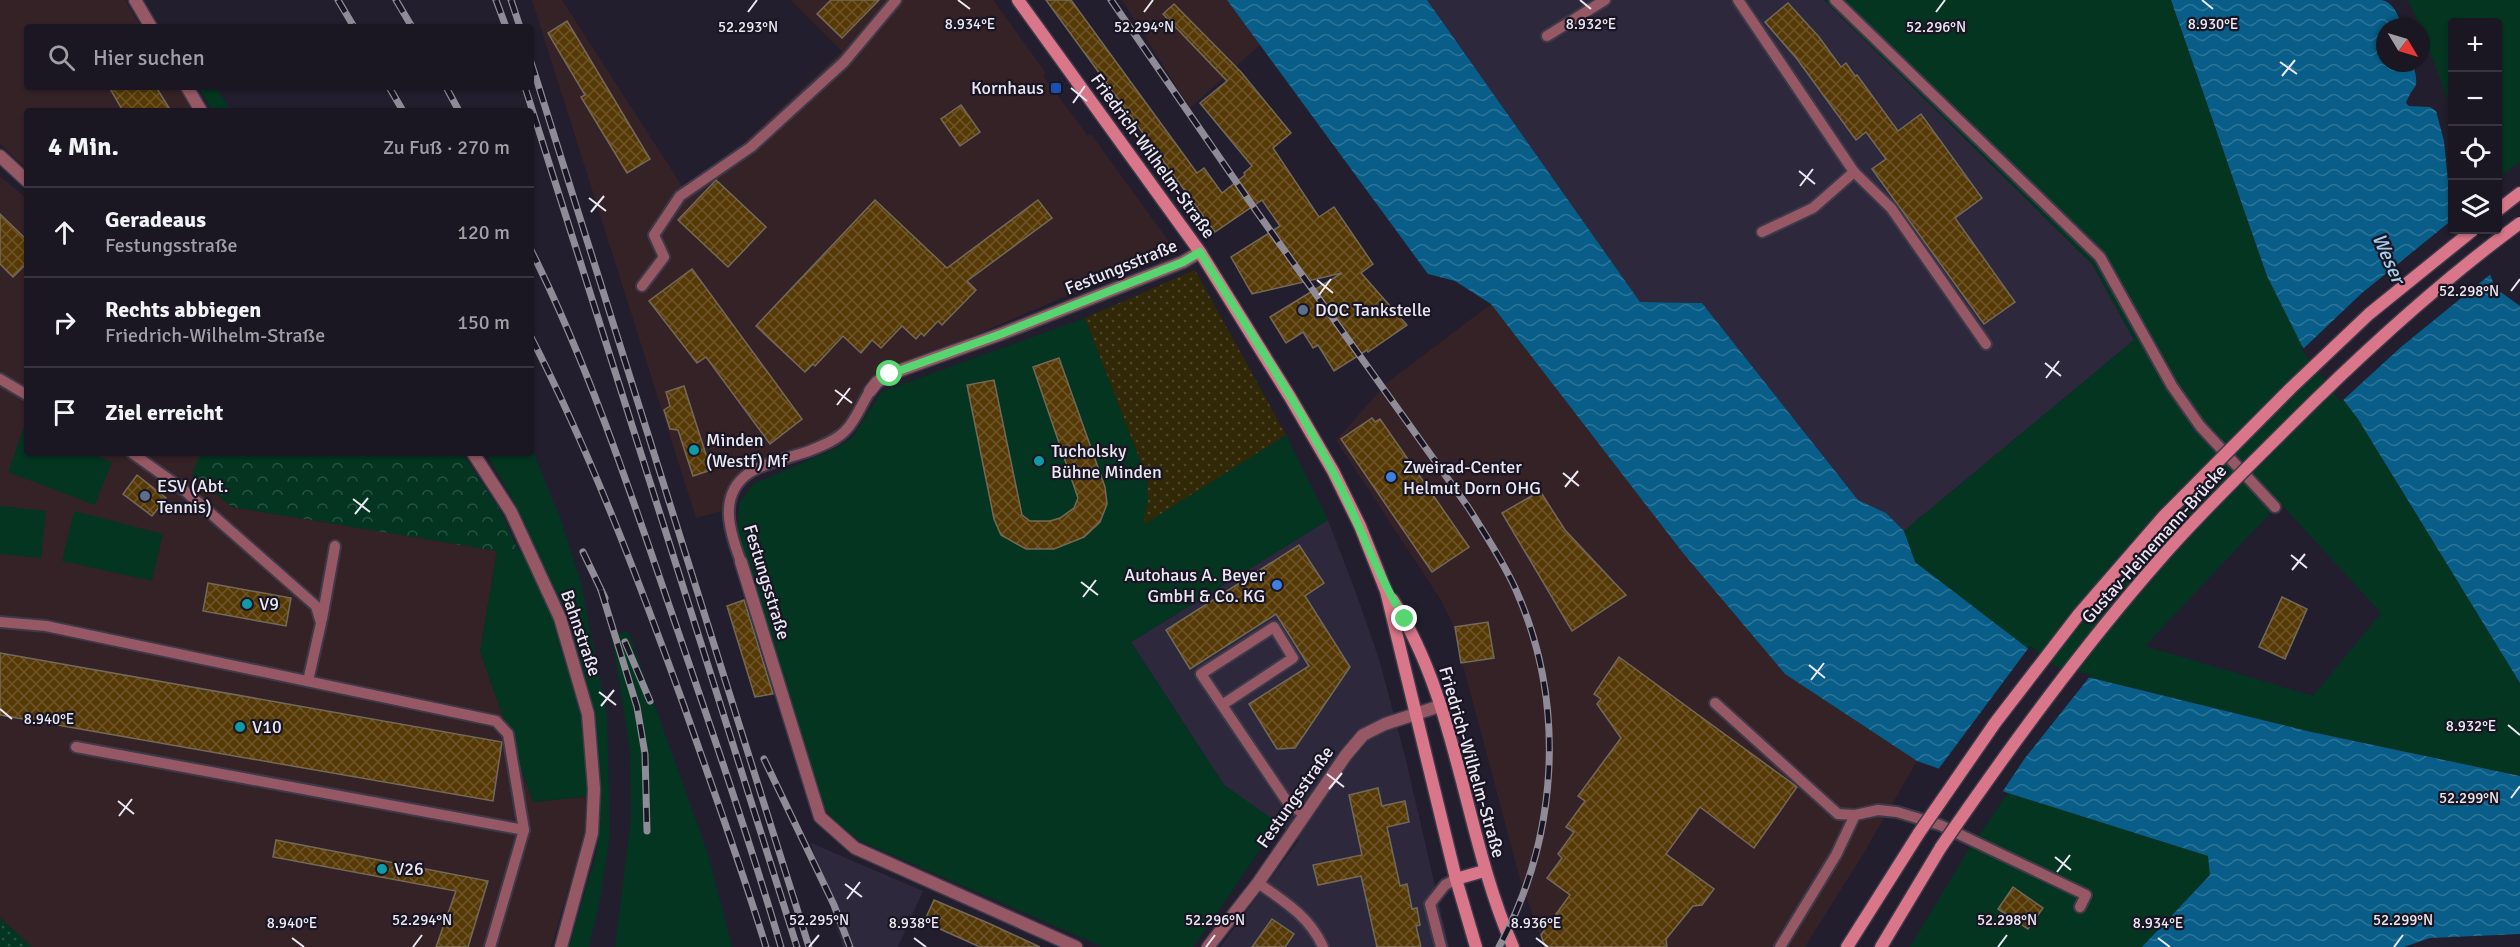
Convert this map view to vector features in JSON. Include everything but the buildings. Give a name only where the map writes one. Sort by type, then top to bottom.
[{"type":"main road","name":"Friedrich-Wilhelm-Straße","points":[[1018,0],[1200,252],[1333,471],[1360,526],[1386,591],[1456,879],[1476,947]]},
{"type":"main road","points":[[2502,207],[2520,193]]},
{"type":"main road","name":"Gustav-Heinemann-Brücke","points":[[1881,947],[1941,848],[2013,744],[2094,637],[2162,556],[2237,478],[2361,357],[2520,224]]},
{"type":"main road","name":"Gustav-Heinemann-Brücke","points":[[1847,947],[1919,833],[1995,723],[2079,614],[2164,516],[2291,388],[2369,314],[2468,234]]},
{"type":"main road","name":"Friedrich-Wilhelm-Straße","points":[[1386,591],[1405,619],[1424,660],[1440,706],[1484,871],[1512,947]]},
{"type":"main road","points":[[1456,879],[1484,871]]},
{"type":"street","points":[[135,0],[149,24]]},
{"type":"street","points":[[189,90],[199,108]]},
{"type":"street","points":[[0,156],[24,178]]},
{"type":"street","name":"Festungsstraße","points":[[870,391],[876,382],[890,374],[1001,334],[1183,262],[1200,252]]},
{"type":"street","name":"Bahnstraße","points":[[475,456],[511,512],[560,618],[588,714],[594,789],[592,833],[561,947]]},
{"type":"street","name":"Festungsstraße","points":[[741,562],[820,817],[855,848],[1076,947]]},
{"type":"street","name":"Festungsstraße","points":[[1208,947],[1258,883],[1346,755],[1364,735],[1384,724],[1440,706]]},
{"type":"lane","points":[[642,286],[664,257],[654,235],[680,196],[751,147],[844,62],[896,0]]},
{"type":"lane","points":[[1547,36],[1605,0]]},
{"type":"lane","points":[[1738,0],[1854,171],[1891,208],[1986,344]]},
{"type":"lane","points":[[1835,0],[2100,257],[2172,386],[2200,426],[2275,507]]},
{"type":"lane","points":[[1762,232],[1813,208],[1854,171]]},
{"type":"lane","points":[[0,379],[24,394]]},
{"type":"lane","name":"Festungsstraße","points":[[741,562],[732,538],[728,511],[732,494],[740,481],[750,472],[823,446],[845,431],[870,391]]},
{"type":"lane","points":[[136,456],[184,490],[276,569],[316,606],[321,623]]},
{"type":"lane","points":[[308,681],[335,546]]},
{"type":"lane","points":[[0,622],[46,626],[496,721],[508,734],[524,830],[490,947]]},
{"type":"lane","points":[[1222,705],[1293,658],[1274,627],[1202,674],[1222,705],[1288,803],[1305,815]]},
{"type":"lane","points":[[1715,703],[1838,814],[1878,810],[1897,812],[1940,825],[2086,895],[2080,907]]},
{"type":"lane","points":[[76,747],[524,830]]},
{"type":"lane","points":[[1780,947],[1836,855],[1856,814]]},
{"type":"lane","points":[[1441,947],[1431,904],[1445,885],[1456,879]]},
{"type":"lane","points":[[1258,883],[1300,913],[1311,925],[1323,947]]},
{"type":"shaded area","points":[[0,0],[125,0],[139,24],[24,24],[24,90],[181,90],[192,108],[24,108],[24,166],[0,144]]},
{"type":"shaded area","points":[[532,0],[562,0],[682,186],[730,156],[842,51],[791,0],[993,0],[1046,73],[1043,76],[1088,136],[1091,134],[1175,250],[874,378],[841,428],[820,441],[748,467],[727,493],[722,511],[696,518]]},
{"type":"shaded area","points":[[1122,0],[1227,0],[1260,45],[1190,108]]},
{"type":"shaded area","points":[[1427,0],[1824,0],[2092,264],[2134,340],[1904,531],[1886,513],[1858,500],[1702,303],[1640,302]]},
{"type":"shaded area","points":[[0,176],[24,196],[24,456],[199,456],[193,475],[232,507],[497,551],[480,651],[533,802],[586,797],[585,835],[551,947],[32,947],[0,918]]},
{"type":"shaded area","points":[[1491,304],[1683,553],[1785,674],[1917,761],[1862,856],[1805,947],[1544,947],[1520,879],[1451,620],[1439,597],[1336,440],[1388,382]]},
{"type":"shaded area","points":[[1328,520],[1379,659],[1406,760],[1449,947],[1220,947],[1299,840],[1224,785],[1131,642]]},
{"type":"shaded area","points":[[811,843],[923,891],[898,947],[843,947]]},
{"type":"green space","points":[[1824,0],[2171,0],[2267,276],[2302,346],[2358,419],[2520,683],[2520,776],[2307,731],[2055,669],[1915,562],[1904,531],[2134,340],[2092,264]],"holes":[[[2280,503],[2381,613],[2313,696],[2145,646]]]},
{"type":"green space","points":[[2408,0],[2520,0],[2520,162],[2502,175],[2502,18],[2448,18],[2448,100],[2430,51],[2430,18],[2417,18]]},
{"type":"green space","points":[[200,90],[218,90],[229,108],[211,108]]},
{"type":"green space","points":[[1085,318],[1147,478],[1148,502],[1144,524],[1286,435],[1328,520],[1131,642],[1224,785],[1278,823],[1194,947],[1103,947],[860,841],[834,820],[819,800],[738,531],[739,504],[753,484],[837,448],[853,437],[881,392]]},
{"type":"green space","points":[[24,427],[24,456],[97,456],[112,462],[95,505],[8,472]]},
{"type":"green space","points":[[534,454],[560,518],[581,583],[607,715],[610,835],[599,905],[589,947],[569,947],[597,851],[601,795],[533,802],[480,651],[497,551],[535,550],[509,493],[488,456]]},
{"type":"green space","points":[[199,456],[464,456],[501,512],[518,551],[497,551],[232,507],[192,475]]},
{"type":"green space","points":[[0,506],[46,511],[41,558],[0,554]]},
{"type":"green space","points":[[74,511],[163,534],[152,581],[62,561]]},
{"type":"green space","points":[[628,631],[708,854],[732,947],[615,947],[631,820],[630,751],[612,636]]},
{"type":"green space","points":[[2008,793],[2209,856],[2211,875],[2142,947],[1910,947],[1966,854]]},
{"type":"green space","points":[[0,918],[32,947],[0,947]]},
{"type":"sand","points":[[1195,270],[1286,435],[1143,525],[1148,502],[1147,478],[1085,318]]},
{"type":"water","points":[[1227,0],[1427,0],[1640,302],[1702,303],[1858,500],[1886,513],[1904,531],[1915,562],[2055,669],[2307,731],[2520,776],[2520,934],[2430,938],[2404,947],[2142,947],[2210,875],[2208,856],[2008,793],[1917,761],[1785,674],[1683,553],[1491,304],[1455,281],[1428,274]]},
{"type":"water","name":"Weser","points":[[2171,0],[2385,1],[2399,18],[2376,18],[2376,72],[2415,72],[2416,86],[2406,103],[2409,106],[2430,107],[2436,111],[2444,141],[2448,181],[2448,234],[2475,234],[2495,288],[2520,306],[2520,683],[2358,419],[2302,346],[2267,276]]},
{"type":"pier","points":[[2448,223],[2448,234],[2478,234],[2492,273],[2401,347],[2341,402],[2302,350],[2362,293]]},
{"type":"pier","points":[[2030,646],[2057,667],[2091,675],[2025,758],[2001,794],[1937,771]]},
{"type":"railway","points":[[338,0],[352,24]]},
{"type":"railway","points":[[396,0],[410,24]]},
{"type":"railway","points":[[496,0],[505,24]]},
{"type":"railway","points":[[511,0],[519,24]]},
{"type":"railway","points":[[1111,0],[1257,212],[1468,507],[1500,558],[1516,590],[1532,634],[1543,679],[1549,725],[1549,771],[1544,816],[1534,861],[1519,905],[1499,947]]},
{"type":"railway","points":[[534,72],[809,947]]},
{"type":"railway","points":[[391,90],[401,108]]},
{"type":"railway","points":[[448,90],[457,108]]},
{"type":"railway","points":[[526,90],[532,108]]},
{"type":"railway","points":[[534,115],[797,947]]},
{"type":"railway","points":[[534,256],[572,339],[624,476],[728,780],[781,947]]},
{"type":"railway","points":[[534,343],[574,427],[632,566],[705,766],[766,947]]},
{"type":"railway","points":[[583,552],[605,598]]},
{"type":"railway","points":[[601,590],[637,707],[645,754],[647,831]]},
{"type":"railway","points":[[625,642],[650,701]]},
{"type":"railway","points":[[764,759],[834,905],[850,947]]},
{"type":"place","name":"Kornhaus","points":[[1056,88]]},
{"type":"place","name":"DOC Tankstelle","points":[[1303,310]]},
{"type":"place","name":"Minden (Westf) Mf","points":[[694,450]]},
{"type":"place","name":"Tucholsky Bühne Minden","points":[[1039,461]]},
{"type":"place","name":"Zweirad-Center Helmut Dorn OHG","points":[[1391,477]]},
{"type":"place","name":"ESV (Abt. Tennis)","points":[[145,496]]},
{"type":"place","name":"Autohaus A. Beyer GmbH & Co. KG","points":[[1277,585]]},
{"type":"place","name":"V9","points":[[247,604]]},
{"type":"place","name":"V10","points":[[240,727]]},
{"type":"place","name":"V26","points":[[382,869]]},
{"type":"route","points":[[890,374],[1001,334],[1183,262],[1200,252],[1333,471],[1360,526],[1386,591],[1405,619]]}]
